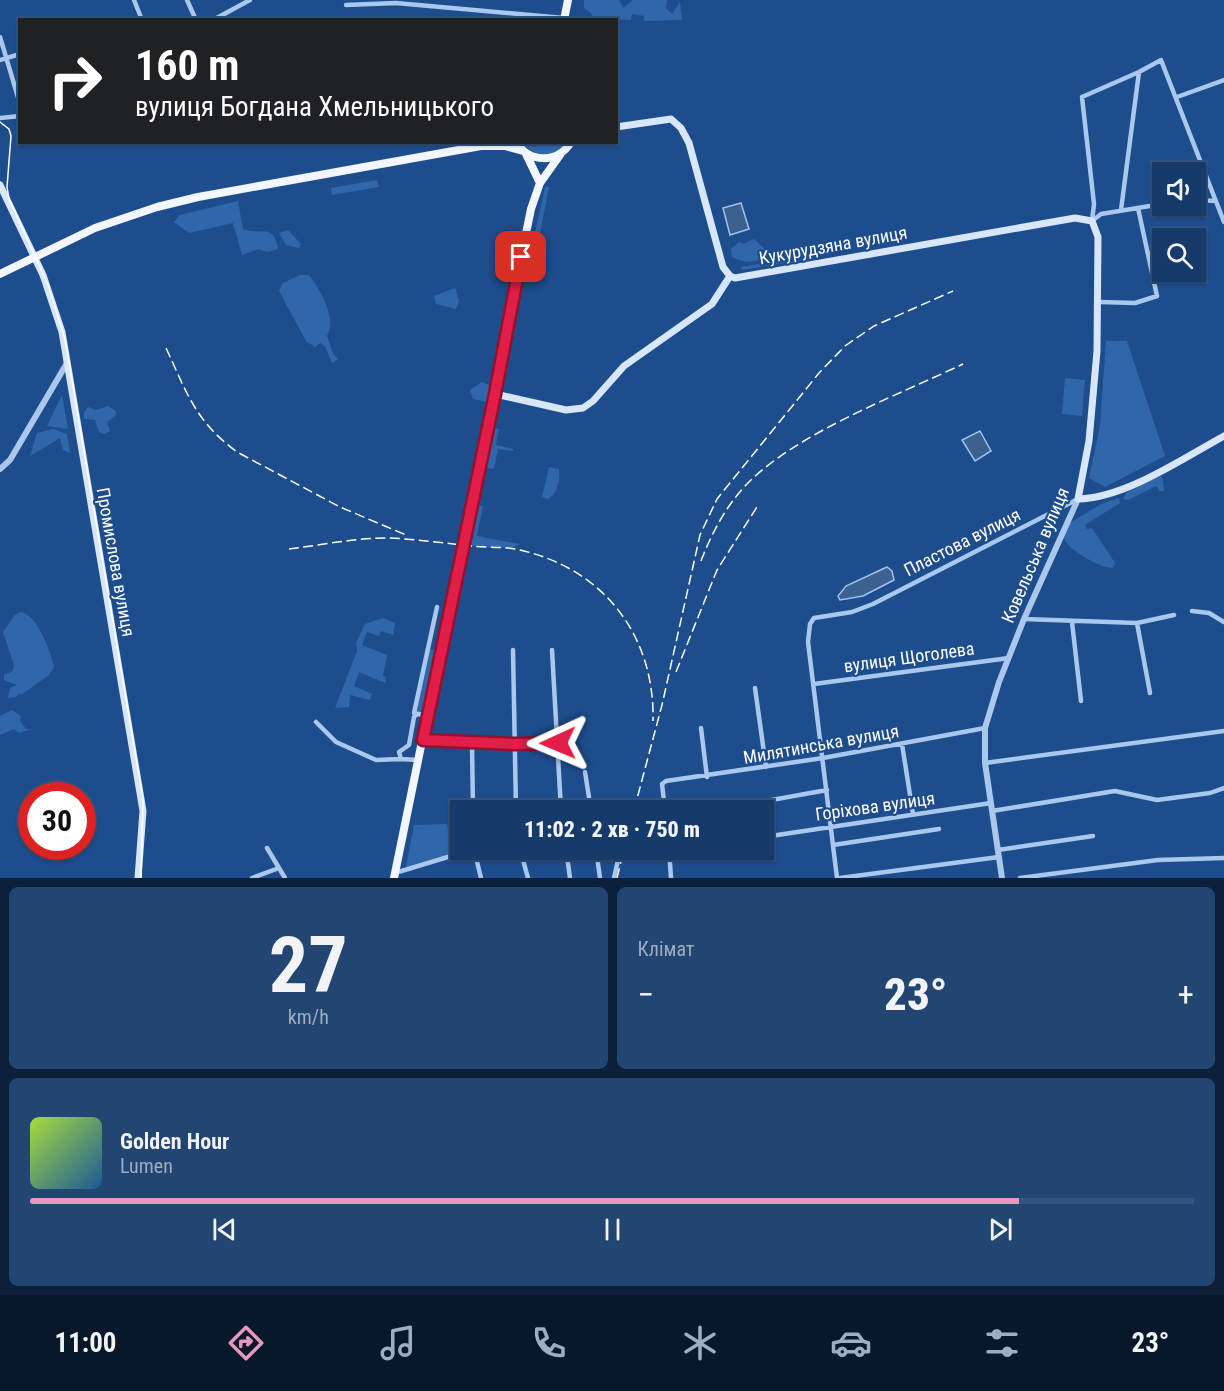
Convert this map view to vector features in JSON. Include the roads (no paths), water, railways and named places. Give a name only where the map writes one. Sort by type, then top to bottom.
[{"type":"main road","points":[[564,18],[568,0]]},
{"type":"main road","points":[[495,394],[566,410],[583,408],[593,401],[624,366],[712,304],[730,276],[723,267],[689,143],[681,128],[671,119],[618,127]]},
{"type":"main road","points":[[0,274],[118,219],[188,200],[484,144],[506,146],[539,159],[560,155]]},
{"type":"main road","points":[[518,144],[540,183]]},
{"type":"main road","points":[[395,876],[531,209],[540,183],[569,144]]},
{"type":"main road","name":"Промислова вулиця","points":[[0,185],[56,310],[67,363],[140,793],[142,819],[138,878]]},
{"type":"main road","name":"Кукурудзяна вулиця","points":[[730,276],[741,278],[1075,218],[1092,221]]},
{"type":"main road","name":"Ковельська вулиця","points":[[1078,499],[1092,419],[1100,302],[1098,237],[1092,221]]},
{"type":"main road","name":"Пластова вулиця","points":[[1078,499],[1100,499],[1224,436]]},
{"type":"street","points":[[134,0],[141,18]]},
{"type":"street","points":[[187,0],[195,18]]},
{"type":"street","points":[[217,18],[250,0]]},
{"type":"street","points":[[346,5],[396,3],[554,18]]},
{"type":"street","points":[[0,37],[18,96]]},
{"type":"street","points":[[0,60],[18,55]]},
{"type":"street","points":[[1121,210],[1139,72],[1161,60],[1224,222]]},
{"type":"street","name":"Ковельська вулиця","points":[[1092,221],[1094,204],[1082,97],[1139,72]]},
{"type":"street","points":[[1177,97],[1224,80]]},
{"type":"street","points":[[0,118],[18,116]]},
{"type":"street","points":[[1206,198],[1216,201]]},
{"type":"street","name":"Кукурудзяна вулиця","points":[[1092,221],[1101,214],[1152,206]]},
{"type":"street","points":[[1100,302],[1136,303],[1157,296],[1138,208]]},
{"type":"street","points":[[0,469],[10,460],[67,363]]},
{"type":"street","name":"Ковельська вулиця","points":[[1002,878],[985,763],[985,729],[1024,619],[1078,499]]},
{"type":"street","name":"Пластова вулиця","points":[[814,684],[808,642],[810,624],[814,618],[852,612],[873,604],[1078,499]]},
{"type":"street","points":[[427,716],[417,714],[413,709],[420,693],[437,607]]},
{"type":"street","points":[[1192,611],[1209,613],[1224,622]]},
{"type":"street","points":[[1024,619],[1137,623],[1174,615]]},
{"type":"street","points":[[1072,622],[1081,701]]},
{"type":"street","points":[[1137,623],[1150,693]]},
{"type":"street","points":[[513,650],[516,800]]},
{"type":"street","points":[[552,650],[561,800]]},
{"type":"street","name":"вулиця Щоголева","points":[[814,684],[1009,658]]},
{"type":"street","points":[[814,684],[839,878],[1093,836]]},
{"type":"street","points":[[755,688],[766,767]]},
{"type":"street","points":[[401,759],[399,752],[409,745],[414,717],[417,714]]},
{"type":"street","points":[[316,722],[336,742],[376,760],[418,760]]},
{"type":"street","points":[[701,728],[707,777]]},
{"type":"street","name":"Милятинська вулиця","points":[[664,800],[662,784],[666,781],[707,777],[985,729]]},
{"type":"street","points":[[985,763],[1224,731]]},
{"type":"street","points":[[423,740],[514,744],[558,743]]},
{"type":"street","points":[[472,743],[473,800]]},
{"type":"street","points":[[902,744],[913,814]]},
{"type":"street","points":[[585,772],[589,800]]},
{"type":"street","points":[[992,811],[1115,791],[1157,800],[1210,793],[1224,788]]},
{"type":"street","points":[[772,800],[827,790]]},
{"type":"street","name":"Горіхова вулиця","points":[[774,835],[991,803]]},
{"type":"street","points":[[833,845],[939,829]]},
{"type":"street","points":[[267,848],[285,878]]},
{"type":"street","points":[[395,876],[450,857]]},
{"type":"street","points":[[1020,878],[1158,860],[1224,858]]},
{"type":"street","points":[[477,860],[481,878]]},
{"type":"street","points":[[523,860],[528,878]]},
{"type":"street","points":[[568,860],[570,878]]},
{"type":"street","points":[[598,860],[600,878]]},
{"type":"street","points":[[614,878],[618,860]]},
{"type":"street","points":[[670,860],[671,878]]},
{"type":"street","points":[[252,878],[279,868]]},
{"type":"tram line","points":[[0,122],[9,129],[11,136],[7,187],[9,199],[48,285],[65,339],[143,799],[141,878]]},
{"type":"railway","points":[[637,800],[662,705],[700,535],[717,499],[819,373],[845,346],[874,326],[953,291]]},
{"type":"railway","points":[[166,348],[187,393],[202,417],[211,429],[237,452],[340,507],[406,535]]},
{"type":"railway","points":[[701,561],[710,539],[728,508],[751,480],[772,462],[852,415],[963,364]]},
{"type":"railway","points":[[676,672],[717,570],[757,507]]},
{"type":"railway","points":[[289,549],[351,540],[388,538],[514,549],[550,559],[576,573],[600,590],[619,611],[634,635],[645,661],[651,690],[653,721]]},
{"type":"railway","points":[[617,878],[621,860]]}]
